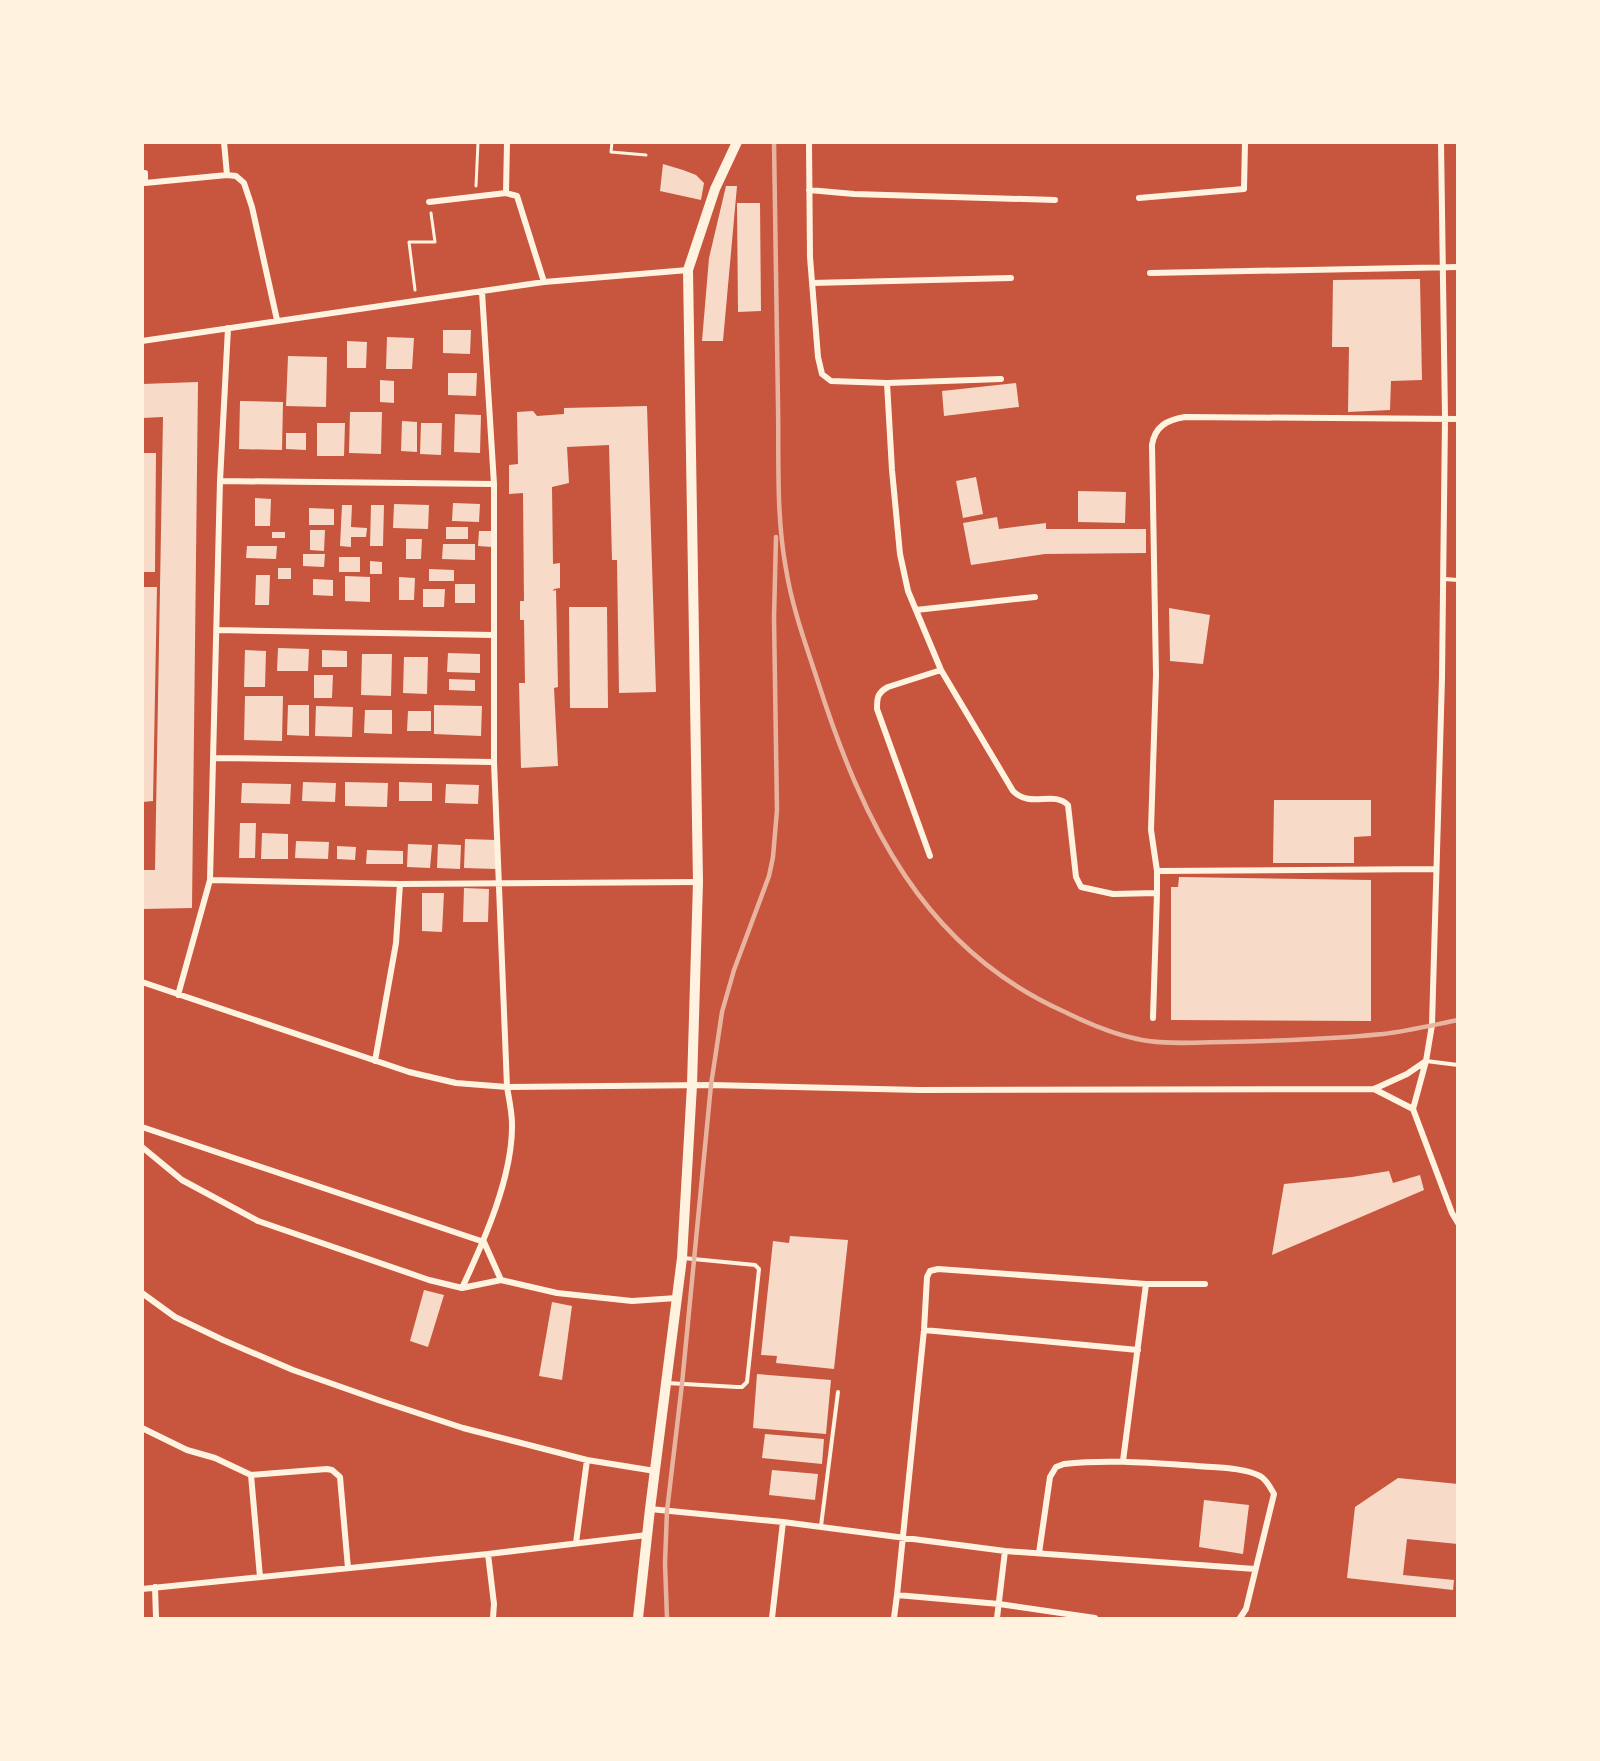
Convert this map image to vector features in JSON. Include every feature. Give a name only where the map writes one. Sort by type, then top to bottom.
[{"type":"street","points":[[224,142],[227,175]]},
{"type":"street","points":[[506,193],[507,142]]},
{"type":"street","points":[[809,142],[812,283],[818,357],[822,374],[831,381],[887,383],[1001,379]]},
{"type":"street","points":[[1139,198],[1244,189],[1245,142]]},
{"type":"street","points":[[1441,142],[1445,418],[1432,1025],[1426,1061],[1413,1109],[1458,1224]]},
{"type":"street","points":[[638,1618],[682,1258],[692,1085],[698,882],[688,270],[715,189],[736,143]]},
{"type":"street","points":[[142,173],[145,173],[145,183],[227,175],[236,176],[244,183],[252,207],[277,320]]},
{"type":"street","points":[[809,190],[855,194],[1055,200]]},
{"type":"street","points":[[429,202],[475,195],[513,194],[519,199],[544,282]]},
{"type":"street","points":[[1150,273],[1458,267]]},
{"type":"street","points":[[142,341],[544,282],[688,270]]},
{"type":"street","points":[[812,283],[1011,278]]},
{"type":"street","points":[[462,1288],[484,1242],[499,1196],[508,1159],[512,1124],[507,1087],[498,884],[494,762],[494,484],[482,292]]},
{"type":"street","points":[[178,994],[199,927],[210,880],[220,481],[228,328]]},
{"type":"street","points":[[887,383],[891,470],[900,554],[908,591],[941,670],[1013,791],[1019,797],[1030,800],[1063,800],[1068,805],[1076,877],[1081,887],[1113,894],[1157,893]]},
{"type":"street","points":[[1153,1018],[1157,871],[1151,830],[1156,675],[1152,445],[1156,432],[1166,422],[1185,417],[1458,418]]},
{"type":"street","points":[[220,481],[494,484]]},
{"type":"street","points":[[916,610],[1035,597]]},
{"type":"street","points":[[218,630],[494,635]]},
{"type":"street","points":[[930,856],[877,709],[877,697],[880,691],[888,687],[941,670]]},
{"type":"street","points":[[214,758],[494,762]]},
{"type":"street","points":[[1157,871],[1436,869]]},
{"type":"street","points":[[210,880],[400,884],[698,882]]},
{"type":"street","points":[[375,1061],[395,949],[400,884]]},
{"type":"street","points":[[142,982],[409,1072],[456,1083],[507,1087],[692,1085],[919,1090],[1374,1089],[1407,1074],[1426,1061]]},
{"type":"street","points":[[1374,1089],[1413,1109]]},
{"type":"street","points":[[142,1127],[484,1242],[501,1280]]},
{"type":"street","points":[[142,1147],[182,1180],[258,1221],[429,1280],[462,1288],[501,1280],[557,1293],[632,1301],[677,1298]]},
{"type":"street","points":[[894,1618],[924,1330],[927,1276],[934,1269],[1146,1284],[1205,1284]]},
{"type":"street","points":[[1124,1461],[1146,1284]]},
{"type":"street","points":[[142,1293],[175,1317],[293,1370],[463,1428],[587,1460],[655,1471]]},
{"type":"street","points":[[924,1330],[1138,1350]]},
{"type":"street","points":[[142,1428],[188,1450],[215,1458],[251,1475],[327,1469],[337,1473],[340,1478],[348,1568]]},
{"type":"street","points":[[576,1543],[587,1460]]},
{"type":"street","points":[[1039,1553],[1051,1471],[1064,1464],[1124,1461],[1230,1469],[1260,1476],[1268,1482],[1274,1494],[1246,1609],[1240,1618]]},
{"type":"street","points":[[251,1475],[260,1577]]},
{"type":"street","points":[[650,1509],[783,1522],[1005,1551],[1255,1569]]},
{"type":"street","points":[[772,1618],[783,1522]]},
{"type":"street","points":[[142,1589],[647,1536]]},
{"type":"street","points":[[997,1618],[1005,1551]]},
{"type":"street","points":[[488,1554],[494,1604],[493,1618]]},
{"type":"street","points":[[155,1587],[156,1618]]},
{"type":"street","points":[[897,1595],[999,1604],[1095,1618]]},
{"type":"lane","points":[[1443,579],[1458,580]]},
{"type":"lane","points":[[1426,1061],[1458,1065]]},
{"type":"lane","points":[[667,1383],[737,1388],[747,1382],[759,1269],[755,1265],[682,1258]]},
{"type":"lane","points":[[821,1527],[837,1392]]},
{"type":"path","points":[[475,195],[478,142]]},
{"type":"path","points":[[612,142],[611,152],[646,155]]},
{"type":"path","points":[[417,301],[409,242],[435,242],[429,202]]},
{"type":"building","points":[[663,164],[696,175],[704,183],[701,200],[660,191]]},
{"type":"building","points":[[726,186],[737,186],[723,341],[702,341],[709,258]]},
{"type":"building","points":[[737,203],[760,203],[761,311],[738,312]]},
{"type":"building","points":[[1420,279],[1422,380],[1391,381],[1390,410],[1348,412],[1349,347],[1332,347],[1333,280]]},
{"type":"building","points":[[443,330],[471,330],[470,354],[443,353]]},
{"type":"building","points":[[387,337],[414,338],[412,369],[386,369]]},
{"type":"building","points":[[347,341],[367,342],[366,368],[347,368]]},
{"type":"building","points":[[288,356],[327,357],[326,407],[286,406]]},
{"type":"building","points":[[448,373],[477,373],[476,396],[448,395]]},
{"type":"building","points":[[380,380],[394,381],[394,403],[380,402]]},
{"type":"building","points":[[198,382],[192,908],[142,909],[142,870],[155,870],[163,417],[142,418],[142,384]]},
{"type":"building","points":[[1016,383],[1019,407],[944,416],[942,391]]},
{"type":"building","points":[[240,401],[283,402],[282,450],[239,449]]},
{"type":"building","points":[[647,406],[656,692],[619,693],[617,560],[612,560],[609,445],[567,447],[569,483],[552,487],[553,564],[560,563],[560,588],[553,591],[556,590],[558,687],[554,688],[558,766],[521,768],[519,683],[525,683],[524,620],[520,620],[520,601],[524,601],[523,493],[509,494],[509,465],[518,464],[517,412],[533,411],[537,416],[564,414],[564,408]]},
{"type":"building","points":[[350,412],[382,412],[381,454],[349,453]]},
{"type":"building","points":[[455,414],[481,415],[480,453],[454,452]]},
{"type":"building","points":[[402,421],[417,422],[417,452],[401,451]]},
{"type":"building","points":[[317,423],[345,423],[344,456],[317,456]]},
{"type":"building","points":[[421,423],[442,423],[441,455],[420,454]]},
{"type":"building","points":[[286,433],[306,433],[306,450],[286,449]]},
{"type":"building","points":[[142,453],[156,453],[155,572],[142,572]]},
{"type":"building","points":[[976,477],[983,514],[963,518],[956,481]]},
{"type":"building","points":[[1078,491],[1126,492],[1125,523],[1078,522]]},
{"type":"building","points":[[255,498],[271,499],[270,526],[255,526]]},
{"type":"building","points":[[453,503],[480,504],[479,522],[452,521]]},
{"type":"building","points":[[394,504],[429,505],[428,529],[393,528]]},
{"type":"building","points":[[342,505],[352,505],[351,527],[367,528],[366,537],[351,537],[351,547],[340,546]]},
{"type":"building","points":[[371,505],[384,505],[383,546],[370,546]]},
{"type":"building","points":[[309,508],[334,509],[334,525],[309,525]]},
{"type":"building","points":[[997,517],[999,529],[1046,523],[1046,529],[1146,529],[1146,553],[1045,554],[971,565],[963,523]]},
{"type":"building","points":[[446,527],[468,527],[468,539],[446,539]]},
{"type":"building","points":[[310,530],[325,530],[324,551],[310,550]]},
{"type":"building","points":[[479,531],[492,531],[492,547],[478,546]]},
{"type":"building","points":[[272,532],[285,532],[285,538],[272,538]]},
{"type":"building","points":[[406,539],[422,539],[421,559],[406,559]]},
{"type":"building","points":[[443,544],[475,544],[475,560],[442,559]]},
{"type":"building","points":[[247,546],[277,546],[276,559],[246,558]]},
{"type":"building","points":[[303,554],[325,554],[324,567],[303,566]]},
{"type":"building","points":[[339,557],[360,557],[360,572],[339,572]]},
{"type":"building","points":[[370,561],[382,562],[382,574],[370,574]]},
{"type":"building","points":[[278,568],[291,568],[291,579],[278,579]]},
{"type":"building","points":[[429,569],[454,570],[454,581],[429,581]]},
{"type":"building","points":[[256,575],[270,575],[269,605],[255,605]]},
{"type":"building","points":[[345,576],[370,577],[370,602],[345,601]]},
{"type":"building","points":[[399,577],[415,578],[414,600],[399,600]]},
{"type":"building","points":[[313,579],[333,580],[333,596],[313,595]]},
{"type":"building","points":[[455,584],[475,584],[475,603],[455,603]]},
{"type":"building","points":[[142,587],[157,587],[153,801],[142,802]]},
{"type":"building","points":[[423,589],[445,589],[444,607],[423,607]]},
{"type":"building","points":[[569,607],[607,607],[608,708],[570,708]]},
{"type":"building","points":[[1169,608],[1210,615],[1203,664],[1170,661]]},
{"type":"building","points":[[278,648],[309,649],[308,671],[277,671]]},
{"type":"building","points":[[245,650],[266,651],[265,687],[244,687]]},
{"type":"building","points":[[322,650],[347,651],[347,667],[322,667]]},
{"type":"building","points":[[448,653],[480,654],[480,673],[447,672]]},
{"type":"building","points":[[362,654],[392,654],[391,696],[361,695]]},
{"type":"building","points":[[404,657],[428,657],[427,694],[403,693]]},
{"type":"building","points":[[314,675],[333,675],[332,698],[314,698]]},
{"type":"building","points":[[449,679],[475,680],[475,691],[449,690]]},
{"type":"building","points":[[245,696],[283,696],[282,741],[244,740]]},
{"type":"building","points":[[288,705],[309,705],[309,736],[287,735]]},
{"type":"building","points":[[434,705],[482,706],[481,736],[434,734]]},
{"type":"building","points":[[316,706],[353,707],[352,737],[315,736]]},
{"type":"building","points":[[365,710],[392,710],[392,734],[364,733]]},
{"type":"building","points":[[408,711],[431,711],[431,731],[407,731]]},
{"type":"building","points":[[303,782],[336,783],[335,802],[302,801]]},
{"type":"building","points":[[345,782],[388,783],[387,807],[345,806]]},
{"type":"building","points":[[399,782],[432,783],[432,801],[399,801]]},
{"type":"building","points":[[242,783],[291,784],[290,804],[241,803]]},
{"type":"building","points":[[446,784],[479,785],[478,804],[445,803]]},
{"type":"building","points":[[1274,800],[1371,800],[1371,836],[1354,837],[1354,863],[1273,863]]},
{"type":"building","points":[[240,823],[256,823],[255,858],[239,858]]},
{"type":"building","points":[[262,833],[288,834],[288,859],[261,859]]},
{"type":"building","points":[[465,839],[497,840],[496,869],[464,868]]},
{"type":"building","points":[[296,841],[329,842],[328,859],[295,858]]},
{"type":"building","points":[[408,844],[432,845],[430,868],[407,867]]},
{"type":"building","points":[[438,844],[461,845],[460,869],[437,868]]},
{"type":"building","points":[[337,846],[356,847],[355,860],[337,859]]},
{"type":"building","points":[[367,850],[403,851],[403,864],[366,864]]},
{"type":"building","points":[[1179,877],[1371,880],[1371,1021],[1171,1020],[1171,887],[1178,887]]},
{"type":"building","points":[[464,888],[489,889],[488,922],[463,922]]},
{"type":"building","points":[[422,893],[444,893],[442,932],[422,931]]},
{"type":"building","points":[[1389,1171],[1393,1183],[1420,1175],[1424,1190],[1272,1255],[1284,1184]]},
{"type":"building","points":[[790,1236],[848,1240],[834,1369],[776,1363],[777,1356],[761,1355],[773,1241],[789,1243]]},
{"type":"building","points":[[424,1290],[444,1295],[428,1347],[410,1341]]},
{"type":"building","points":[[552,1302],[572,1306],[562,1380],[539,1376]]},
{"type":"building","points":[[757,1374],[831,1380],[826,1434],[753,1428]]},
{"type":"building","points":[[765,1434],[824,1439],[822,1464],[762,1458]]},
{"type":"building","points":[[772,1470],[818,1474],[815,1500],[769,1495]]},
{"type":"building","points":[[1398,1478],[1458,1484],[1458,1544],[1407,1539],[1403,1575],[1454,1580],[1453,1590],[1347,1578],[1355,1507]]},
{"type":"building","points":[[1204,1500],[1249,1505],[1243,1554],[1199,1547]]},
{"type":"railway","points":[[774,142],[779,487],[783,549],[789,583],[818,682],[856,784],[878,831],[905,876],[936,917],[973,954],[1015,985],[1093,1025],[1142,1040],[1184,1043],[1344,1037],[1392,1033],[1458,1020]]},
{"type":"railway","points":[[667,1618],[665,1563],[667,1511],[682,1384],[711,1085],[722,1012],[734,970],[769,876],[773,857],[777,810],[774,618],[776,537]]}]
